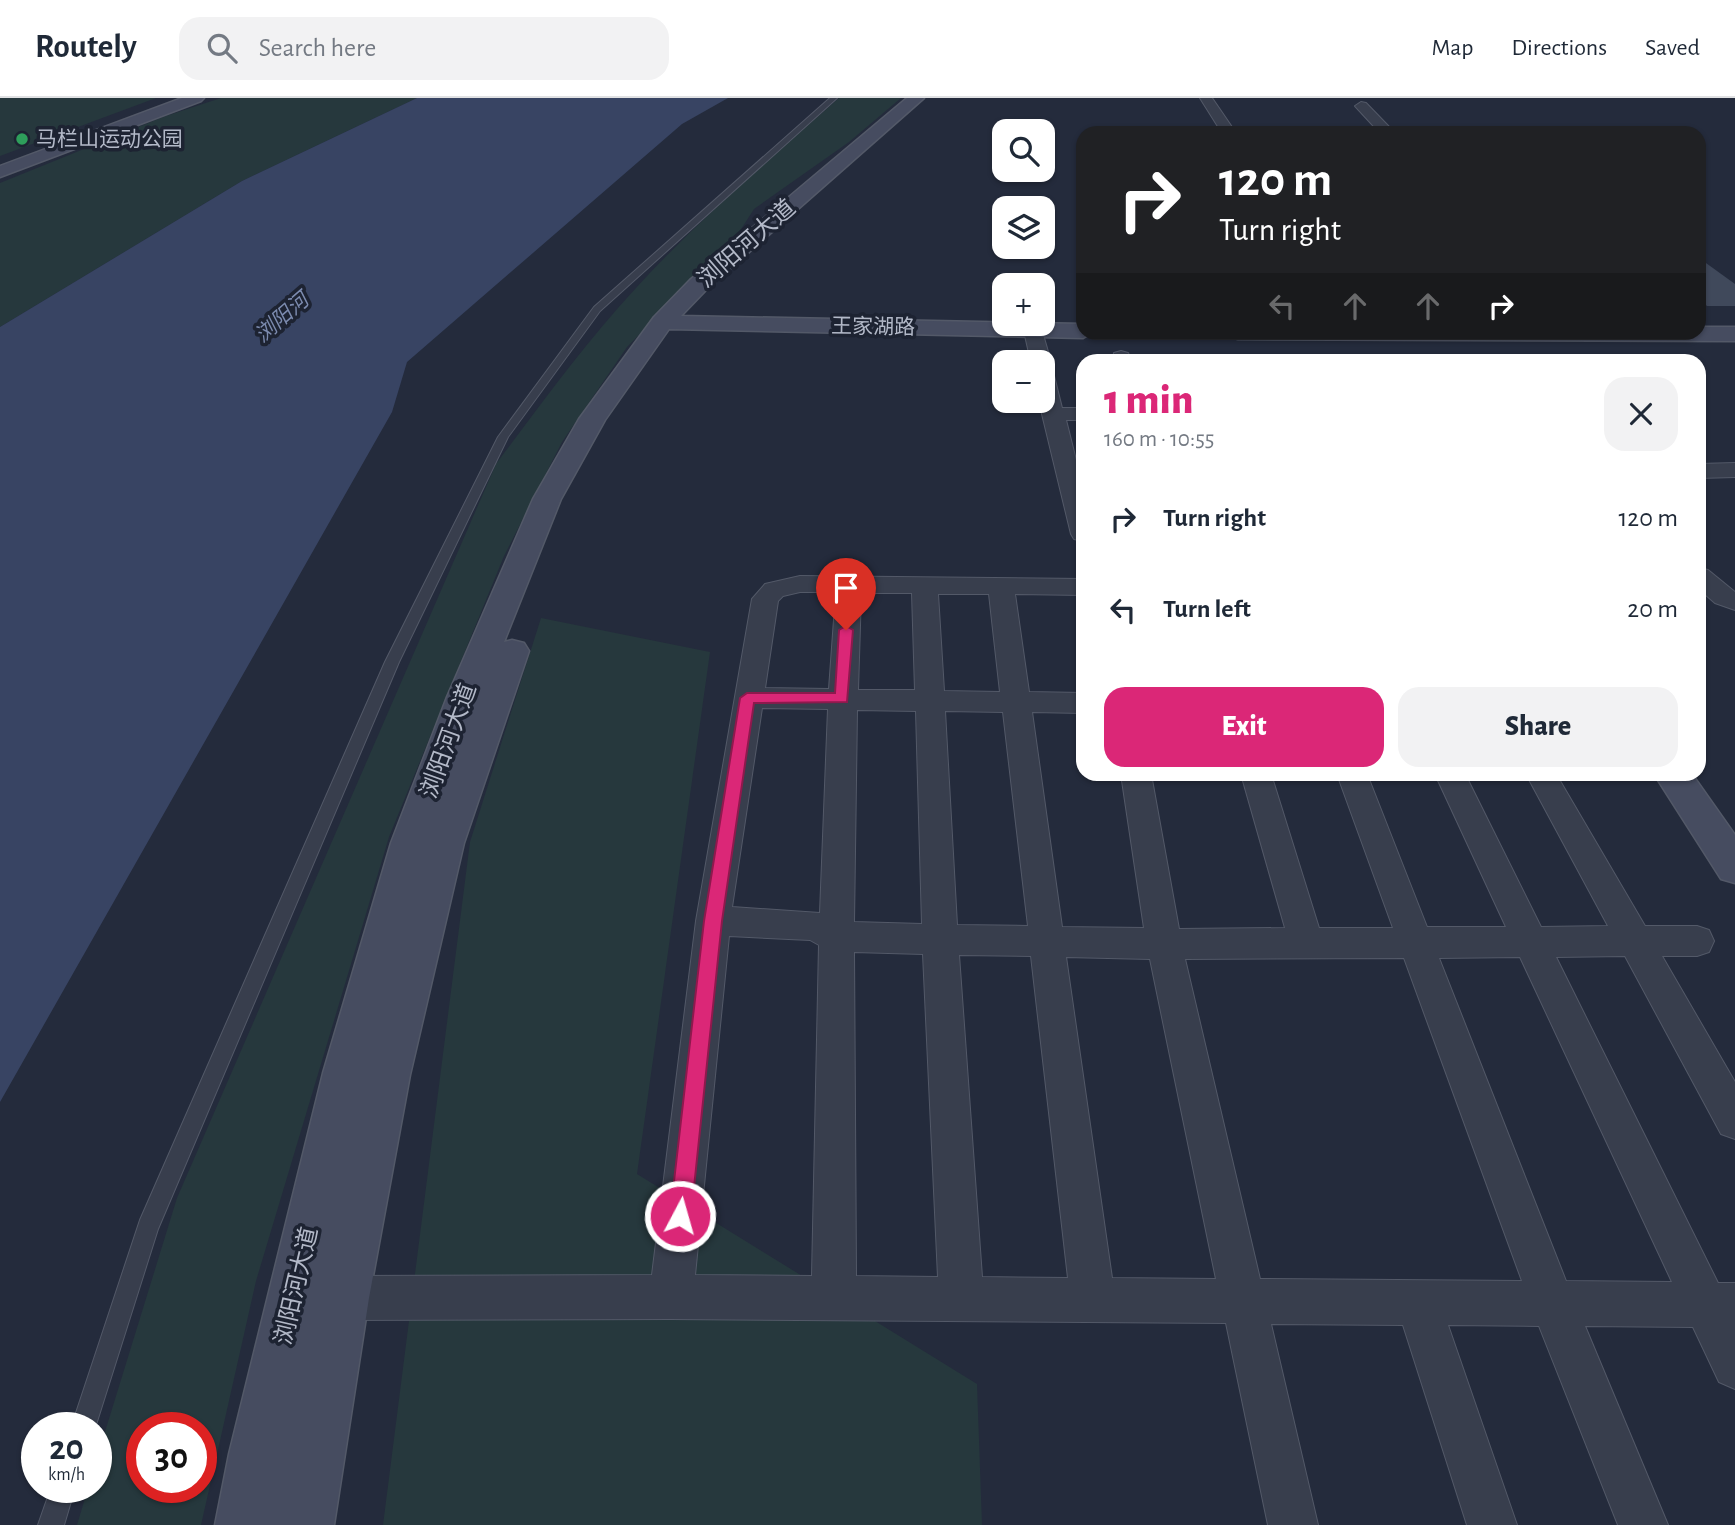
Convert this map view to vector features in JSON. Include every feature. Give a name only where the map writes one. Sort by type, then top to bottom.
[{"type":"main road","points":[[0,164],[176,98]]},
{"type":"main road","points":[[0,172],[196,98]]},
{"type":"main road","name":"浏阳河大道","points":[[246,1525],[259,1454],[346,1073],[411,843],[464,697],[547,499],[593,419],[674,323],[698,285],[916,98]]},
{"type":"main road","name":"浏阳河大道","points":[[303,1525],[342,1298],[387,1075],[444,843],[494,696],[569,500],[614,419],[663,348],[674,323],[934,98]]},
{"type":"main road","name":"王家湖路","points":[[674,323],[992,330]]},
{"type":"main road","name":"王家湖路","points":[[1055,331],[1076,331]]},
{"type":"main road","points":[[1706,334],[1735,334]]},
{"type":"main road","points":[[1677,781],[1735,867]]},
{"type":"street","points":[[1206,98],[1224,126]]},
{"type":"street","points":[[1361,106],[1381,126]]},
{"type":"street","points":[[1076,414],[1053,414],[1076,506]]},
{"type":"street","points":[[1706,471],[1735,470]]},
{"type":"street","points":[[1706,582],[1724,597],[1735,601]]},
{"type":"street","points":[[671,1297],[713,921],[765,600],[774,590],[800,584],[1076,587]]},
{"type":"street","points":[[834,1298],[835,937],[842,698],[849,584]]},
{"type":"street","points":[[925,585],[940,939],[961,1299]]},
{"type":"street","points":[[1001,586],[1093,1300]]},
{"type":"street","points":[[747,698],[1076,702]]},
{"type":"street","points":[[1137,781],[1164,944],[1293,1525]]},
{"type":"street","points":[[1258,781],[1307,944]]},
{"type":"street","points":[[1355,781],[1553,1304],[1643,1525]]},
{"type":"street","points":[[1453,781],[1531,943],[1719,1304],[1735,1366]]},
{"type":"street","points":[[1545,781],[1735,1120]]},
{"type":"street","points":[[713,921],[815,926],[835,937],[1164,944],[1698,941]]},
{"type":"street","points":[[342,1298],[671,1297],[1719,1304]]},
{"type":"street","points":[[1418,1303],[1492,1525]]},
{"type":"lane","points":[[88,1412],[148,1228],[392,662],[503,437],[597,309],[834,98]]},
{"type":"lane","points":[[51,1525],[58,1503]]},
{"type":"shaded area","name":"马栏山运动公园","points":[[0,98],[156,98],[0,156]]},
{"type":"shaded area","points":[[221,98],[417,98],[242,181],[0,327],[0,183],[163,117]]},
{"type":"shaded area","points":[[839,98],[901,98],[849,142],[754,209],[736,237],[627,347],[562,442],[504,556],[389,837],[256,1281],[217,1454],[217,1412],[126,1412],[126,1503],[206,1503],[201,1525],[77,1525],[84,1503],[112,1503],[111,1412],[177,1198],[496,464],[617,309],[709,214]]},
{"type":"shaded area","points":[[541,618],[710,652],[637,1174],[977,1384],[982,1525],[383,1525],[470,842]]},
{"type":"water","name":"浏阳河","points":[[417,98],[728,98],[682,124],[407,362],[392,412],[0,1102],[0,327],[242,181]]},
{"type":"building","points":[[1706,263],[1735,284],[1735,306],[1707,306]]},
{"type":"place","name":"马栏山运动公园","points":[[22,139]]},
{"type":"route","points":[[680,1216],[713,921],[747,698],[842,698],[846,630]]}]
